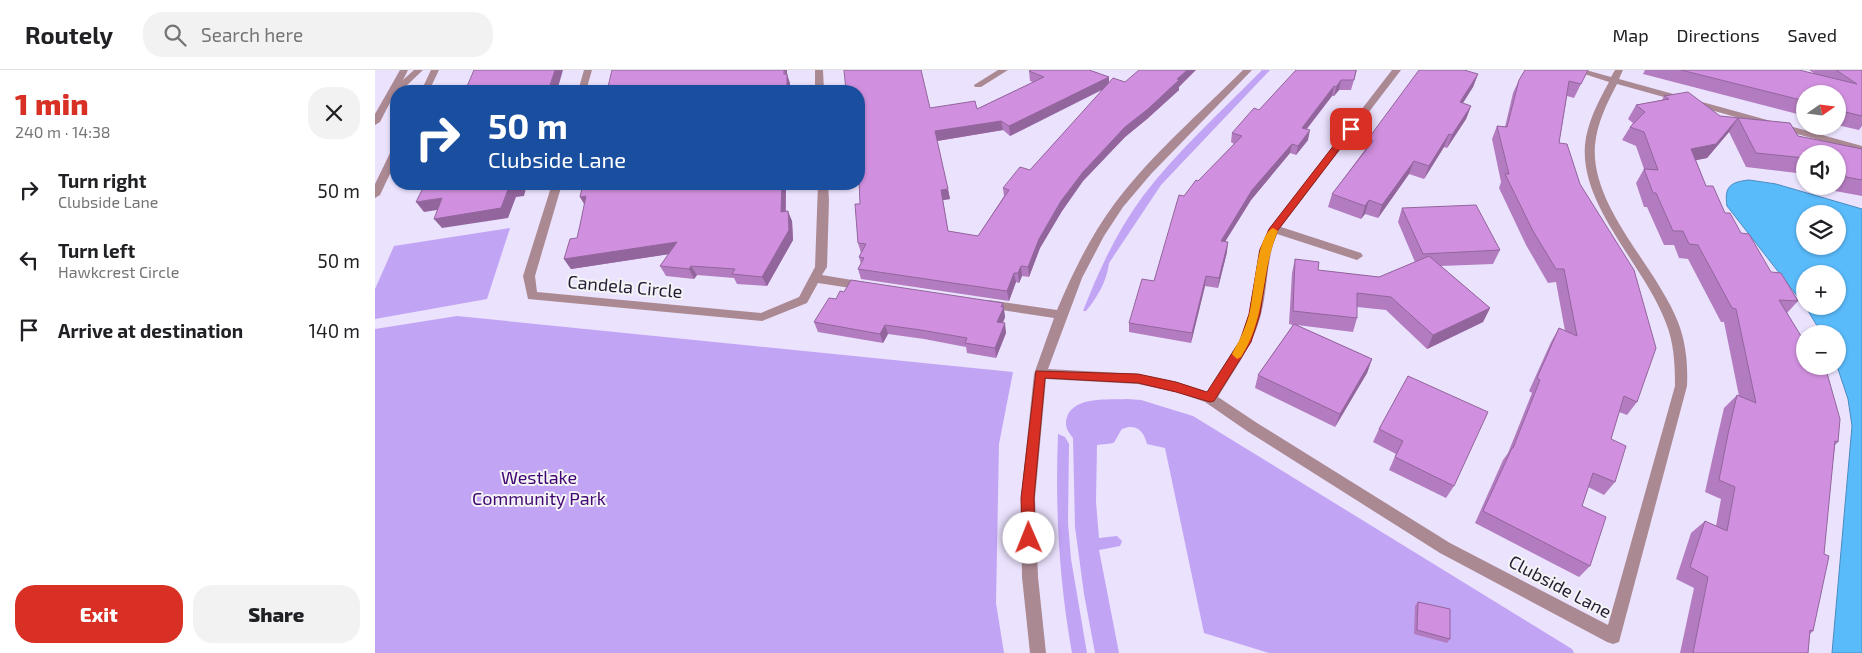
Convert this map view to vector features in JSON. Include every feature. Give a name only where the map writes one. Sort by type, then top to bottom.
[{"type":"street","points":[[395,85],[404,70]]},
{"type":"street","points":[[402,85],[419,70]]},
{"type":"street","points":[[428,85],[435,70]]},
{"type":"street","points":[[584,85],[588,70]]},
{"type":"street","points":[[819,70],[820,85]]},
{"type":"street","points":[[978,85],[1004,70]]},
{"type":"street","points":[[1038,653],[1030,577],[1028,498],[1040,374],[1061,315],[1076,278],[1099,235],[1119,205],[1147,172],[1248,70]]},
{"type":"street","points":[[1210,398],[1245,342],[1255,314],[1265,250],[1274,229],[1397,70]]},
{"type":"street","points":[[1576,70],[1616,75],[1862,149]]},
{"type":"street","name":"Clubside Lane","points":[[1040,374],[1138,379],[1176,387],[1210,398],[1252,427],[1445,548],[1613,636],[1681,386],[1683,369],[1679,337],[1670,314],[1606,210],[1595,186],[1590,164],[1590,144],[1594,126],[1616,75]]},
{"type":"street","points":[[375,122],[389,96]]},
{"type":"street","points":[[375,195],[390,164]]},
{"type":"street","name":"Candela Circle","points":[[555,190],[529,276],[532,296],[762,317],[803,300],[821,267],[823,190]]},
{"type":"street","points":[[1274,229],[1357,256]]},
{"type":"street","points":[[815,278],[880,288]]},
{"type":"street","points":[[974,302],[1061,315]]},
{"type":"green space","points":[[1262,70],[1270,70],[1161,185],[1109,263],[1104,283],[1098,295],[1086,311],[1083,311],[1109,251],[1143,196],[1185,147]]},
{"type":"green space","points":[[510,228],[487,299],[375,319],[375,289],[394,246]]},
{"type":"green space","name":"Westlake Community Park","points":[[457,316],[1013,372],[999,444],[996,603],[1004,653],[375,653],[375,329]]},
{"type":"green space","points":[[1141,400],[1193,416],[1572,649],[1574,653],[1269,653],[1204,633],[1165,448],[1147,444],[1144,435],[1139,429],[1127,427],[1122,429],[1114,443],[1097,445],[1096,502],[1099,538],[1117,536],[1122,541],[1120,546],[1099,550],[1119,653],[1095,653],[1084,594],[1075,527],[1073,438],[1067,429],[1066,420],[1071,410],[1084,402]]},
{"type":"green space","points":[[1058,434],[1065,437],[1069,444],[1068,523],[1071,559],[1087,653],[1072,653],[1064,598],[1058,517]]},
{"type":"water","points":[[1749,180],[1776,184],[1796,190],[1796,195],[1814,195],[1862,209],[1862,653],[1832,653],[1852,426],[1848,399],[1840,375],[1846,375],[1846,325],[1817,325],[1810,315],[1846,315],[1846,265],[1796,265],[1796,294],[1727,206],[1728,190],[1737,182]]},
{"type":"building","points":[[474,70],[555,70],[550,85],[468,85]]},
{"type":"building","points":[[612,70],[784,70],[784,74],[787,74],[787,85],[608,85]]},
{"type":"building","points":[[844,70],[921,70],[930,108],[975,101],[977,109],[1044,77],[1029,71],[1031,70],[1089,70],[1109,77],[1009,126],[1001,121],[935,131],[948,189],[941,190],[948,231],[978,236],[1009,190],[1003,188],[1020,167],[1030,170],[1113,78],[1125,82],[1139,70],[1187,70],[1148,109],[1125,127],[1083,172],[1061,201],[1039,239],[1028,267],[1021,266],[1018,273],[1014,273],[1007,291],[858,269],[864,258],[859,257],[866,244],[858,243],[855,204],[860,204],[859,190],[865,190],[865,85],[845,85]]},
{"type":"building","points":[[1296,70],[1356,70],[1354,80],[1341,80],[1336,87],[1334,86],[1302,128],[1310,130],[1298,146],[1292,144],[1252,190],[1221,241],[1228,242],[1219,278],[1206,276],[1192,333],[1129,323],[1142,279],[1154,281],[1179,195],[1184,196],[1196,180],[1198,181],[1242,136],[1232,133],[1254,108],[1259,110]]},
{"type":"building","points":[[1419,70],[1464,70],[1478,74],[1460,102],[1471,106],[1452,135],[1449,134],[1429,166],[1414,161],[1382,205],[1369,200],[1365,206],[1332,194],[1373,141],[1368,139]]},
{"type":"building","points":[[1525,70],[1588,70],[1581,84],[1569,81],[1559,143],[1567,144],[1580,184],[1634,270],[1656,348],[1637,402],[1624,396],[1611,439],[1626,446],[1615,482],[1593,473],[1582,506],[1606,517],[1590,566],[1483,511],[1513,448],[1540,380],[1537,378],[1559,328],[1577,336],[1564,269],[1556,269],[1533,231],[1505,174],[1509,174],[1497,126],[1507,127],[1519,80]]},
{"type":"building","points":[[1681,70],[1799,70],[1857,84],[1836,70],[1862,70],[1862,116],[1846,112],[1846,85],[1796,85],[1796,99]]},
{"type":"building","points":[[1688,92],[1720,116],[1790,123],[1798,136],[1842,145],[1796,145],[1796,157],[1756,153],[1738,118],[1716,144],[1691,149],[1706,186],[1713,186],[1725,213],[1730,213],[1741,233],[1749,234],[1771,272],[1781,273],[1796,298],[1796,301],[1779,300],[1796,328],[1796,375],[1828,375],[1840,419],[1838,442],[1835,441],[1824,554],[1829,556],[1813,631],[1810,630],[1808,653],[1693,653],[1708,577],[1690,567],[1705,521],[1727,531],[1735,487],[1719,480],[1737,395],[1756,403],[1736,309],[1732,308],[1698,245],[1689,244],[1683,231],[1673,231],[1656,193],[1653,193],[1644,169],[1658,170],[1644,132],[1630,127],[1645,112],[1636,105],[1669,99],[1664,96]]},
{"type":"building","points":[[1846,146],[1862,149],[1862,180],[1846,177]]},
{"type":"building","points":[[422,190],[508,190],[501,208],[434,219],[442,198],[416,202]]},
{"type":"building","points":[[582,190],[782,190],[781,212],[788,211],[789,230],[762,277],[732,274],[735,269],[691,266],[689,269],[660,266],[677,242],[564,259],[570,239],[577,238],[586,196],[580,197]]},
{"type":"building","points":[[1476,205],[1500,250],[1423,254],[1402,208]]},
{"type":"building","points":[[1429,256],[1490,308],[1433,335],[1391,297],[1357,293],[1357,318],[1293,311],[1295,259],[1319,262],[1318,270],[1379,277]]},
{"type":"building","points":[[851,280],[1003,303],[1001,307],[1004,307],[997,322],[1005,323],[995,348],[965,343],[967,338],[921,330],[885,325],[880,334],[814,322],[829,298],[836,299],[840,291],[844,292]]},
{"type":"building","points":[[1294,324],[1372,359],[1340,414],[1258,375]]},
{"type":"building","points":[[1408,376],[1488,412],[1454,486],[1395,457],[1403,441],[1379,429]]},
{"type":"building","points":[[1418,602],[1450,609],[1450,639],[1417,630]]},
{"type":"slow traffic","points":[[1237,354],[1245,342],[1255,314],[1265,250],[1273,231]]},
{"type":"route","points":[[1029,538],[1028,498],[1033,430],[1040,374],[1138,379],[1176,387],[1210,398],[1245,342],[1255,314],[1265,250],[1274,229],[1351,129]]}]
